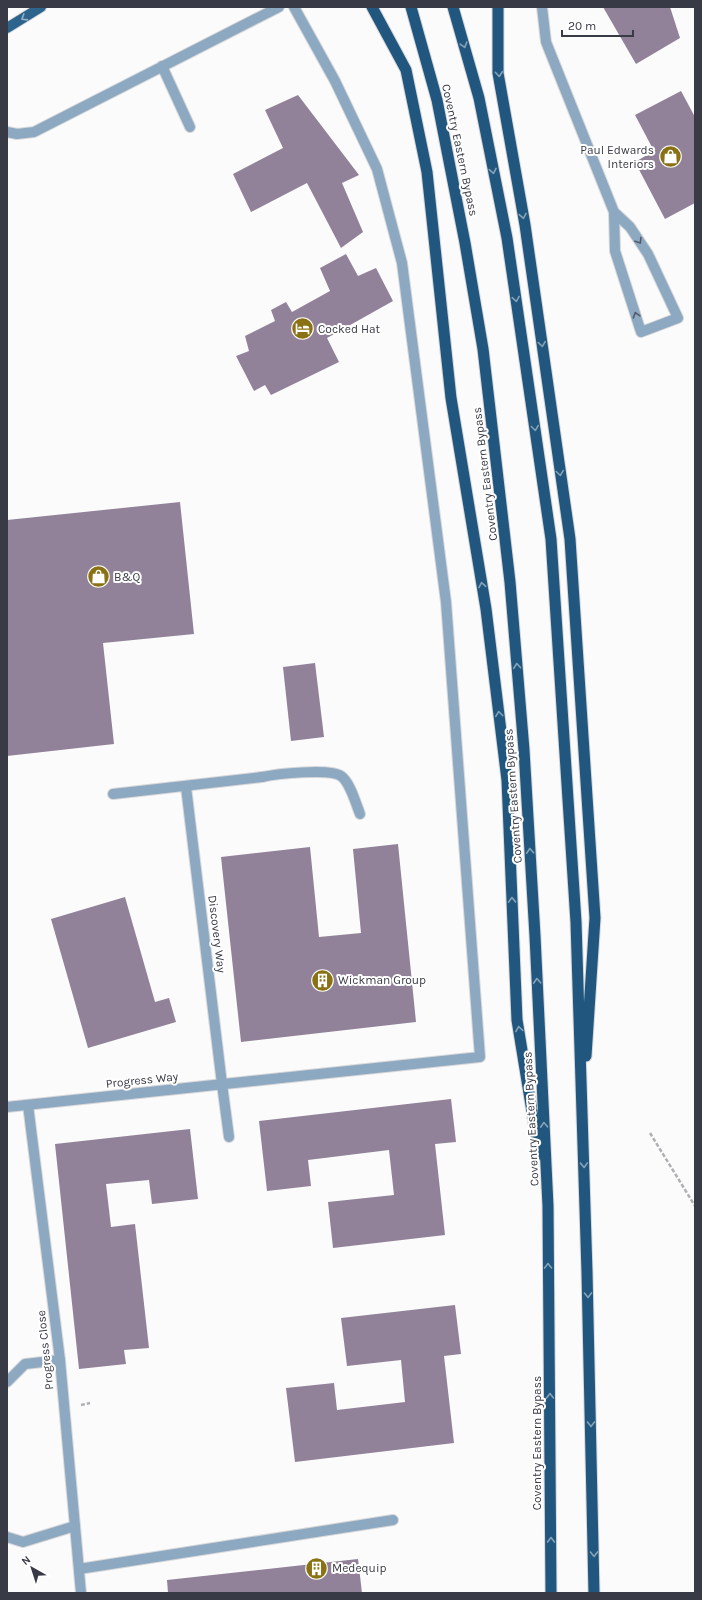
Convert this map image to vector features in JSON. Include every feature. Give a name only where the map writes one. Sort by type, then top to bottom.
[{"type":"highway","points":[[372,7],[406,70],[427,172],[451,398],[486,609],[505,764],[517,1020],[548,1206]]},
{"type":"highway","name":"Coventry Eastern Bypass","points":[[411,7],[437,100],[465,243],[483,349],[506,543],[524,750],[535,936],[548,1206],[551,1593]]},
{"type":"highway","points":[[453,7],[479,98],[507,238],[551,539],[576,922],[594,1593]]},
{"type":"highway","points":[[498,7],[498,73],[525,225],[570,539],[595,918],[582,1126]]},
{"type":"main road","points":[[7,28],[41,7]]},
{"type":"street","points":[[7,132],[17,134],[34,132],[279,7]]},
{"type":"street","name":"Progress Way","points":[[7,1107],[480,1057],[446,602],[402,262],[377,169],[335,81],[294,7]]},
{"type":"street","points":[[542,7],[546,42],[614,212],[615,250],[641,332],[678,318],[648,254],[630,226],[614,212]]},
{"type":"street","points":[[162,66],[190,126]]},
{"type":"street","points":[[113,794],[186,787],[275,774],[303,772],[334,773],[342,776],[348,785],[360,814]]},
{"type":"street","name":"Discovery Way","points":[[186,787],[229,1137]]},
{"type":"street","name":"Progress Close","points":[[28,1105],[60,1360],[81,1593]]},
{"type":"street","points":[[7,1382],[25,1364],[60,1360]]},
{"type":"street","points":[[79,1569],[393,1520]]},
{"type":"street","points":[[7,1538],[23,1542],[75,1526]]},
{"type":"path","points":[[650,1133],[695,1206]]},
{"type":"building","points":[[603,7],[670,7],[680,38],[636,64]]},
{"type":"building","name":"Paul Edwards Interiors","points":[[681,91],[695,117],[695,203],[665,219],[635,162],[654,151],[635,115]]},
{"type":"building","points":[[298,95],[359,175],[342,183],[363,232],[341,248],[307,183],[251,212],[233,174],[283,148],[265,110]]},
{"type":"building","name":"Cocked Hat","points":[[346,254],[358,276],[376,268],[393,301],[327,338],[339,362],[271,395],[265,385],[254,391],[236,356],[249,351],[245,336],[275,321],[271,310],[286,302],[292,312],[330,291],[320,268]]},
{"type":"building","name":"B&Q","points":[[180,502],[194,634],[103,643],[114,744],[7,756],[7,520]]},
{"type":"building","points":[[315,663],[324,737],[291,741],[283,667]]},
{"type":"building","name":"Wickman Group","points":[[398,844],[416,1022],[241,1042],[221,857],[310,847],[319,937],[361,933],[353,849]]},
{"type":"building","points":[[125,897],[155,1002],[169,998],[176,1022],[88,1048],[51,919]]},
{"type":"building","points":[[451,1099],[456,1142],[435,1144],[445,1235],[333,1248],[328,1202],[394,1195],[389,1150],[308,1160],[311,1186],[267,1191],[259,1121]]},
{"type":"building","points":[[190,1129],[198,1199],[152,1204],[149,1180],[106,1184],[111,1227],[135,1224],[149,1348],[124,1350],[126,1364],[79,1369],[55,1144]]},
{"type":"building","points":[[455,1305],[461,1354],[444,1356],[454,1443],[295,1462],[286,1388],[334,1383],[337,1410],[405,1402],[401,1360],[347,1366],[341,1318]]},
{"type":"building","name":"Medequip","points":[[358,1559],[362,1593],[168,1593],[167,1580]]},
{"type":"place","name":"Paul Edwards Interiors","points":[[670,157]]},
{"type":"place","name":"Cocked Hat","points":[[302,329]]},
{"type":"place","name":"B&Q","points":[[98,577]]},
{"type":"place","name":"Wickman Group","points":[[323,980]]},
{"type":"place","name":"Medequip","points":[[317,1568]]}]
